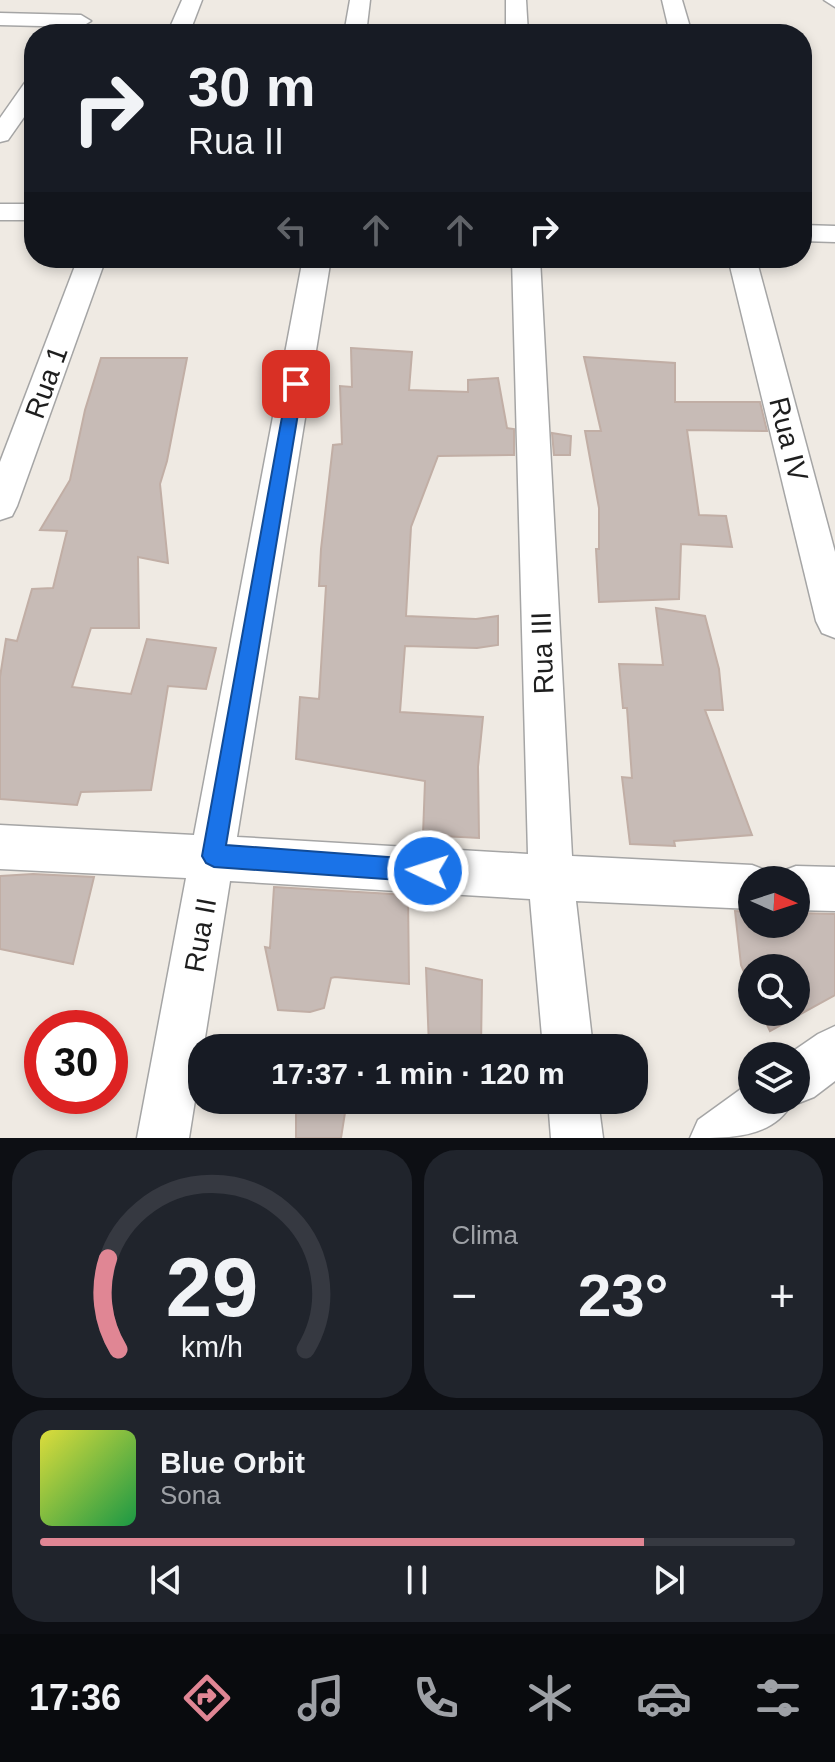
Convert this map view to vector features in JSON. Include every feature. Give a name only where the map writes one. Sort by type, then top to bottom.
[{"type":"street","points":[[182,24],[192,0]]},
{"type":"street","points":[[356,24],[360,0]]},
{"type":"street","points":[[516,0],[517,24]]},
{"type":"street","points":[[672,0],[678,24]]},
{"type":"street","points":[[0,19],[43,24]]},
{"type":"street","points":[[0,135],[8,111],[24,96]]},
{"type":"street","points":[[0,212],[24,212]]},
{"type":"street","points":[[812,233],[835,234]]},
{"type":"street","name":"Rua 1","points":[[0,506],[88,268]]},
{"type":"street","name":"Rua II","points":[[163,1138],[315,268]]},
{"type":"street","name":"Rua III","points":[[526,268],[551,880],[567,1034]]},
{"type":"street","name":"Rua IV","points":[[745,268],[835,621]]},
{"type":"street","points":[[0,847],[214,856],[551,880],[738,887]]},
{"type":"street","points":[[810,888],[835,889]]},
{"type":"street","points":[[810,1069],[835,1051]]},
{"type":"street","points":[[574,1114],[577,1138]]},
{"type":"street","points":[[716,1138],[749,1114]]},
{"type":"building","points":[[351,348],[412,352],[409,390],[468,392],[468,380],[498,378],[507,428],[514,429],[514,455],[438,456],[411,527],[406,616],[476,619],[498,616],[498,645],[477,648],[405,646],[400,712],[483,717],[478,767],[479,838],[423,835],[425,781],[296,759],[300,697],[319,699],[326,586],[319,586],[321,549],[333,445],[342,444],[340,386],[352,387]]},
{"type":"building","points":[[584,357],[675,363],[675,402],[760,402],[767,431],[687,430],[699,515],[726,516],[732,547],[681,544],[679,599],[599,602],[596,549],[599,549],[599,508],[585,431],[601,431]]},
{"type":"building","points":[[101,358],[187,358],[160,484],[168,563],[138,557],[139,628],[91,628],[72,687],[131,694],[147,639],[216,648],[206,689],[168,686],[151,790],[81,792],[77,805],[0,799],[0,677],[6,639],[17,641],[32,589],[53,588],[67,531],[40,530],[70,480],[85,410]]},
{"type":"building","points":[[552,433],[571,436],[570,455],[554,455]]},
{"type":"building","points":[[656,608],[705,616],[719,669],[723,710],[705,710],[752,835],[674,841],[675,846],[630,844],[622,777],[632,778],[627,708],[623,708],[619,664],[663,665]]},
{"type":"building","points":[[0,876],[94,877],[73,964],[0,949]]},
{"type":"building","points":[[274,887],[408,895],[409,984],[335,977],[331,978],[324,1008],[310,1012],[278,1010],[265,947],[270,948]]},
{"type":"building","points":[[735,911],[738,911],[738,938]]},
{"type":"building","points":[[810,913],[835,914],[835,995],[810,1009],[810,954],[740,954],[738,938],[810,938]]},
{"type":"building","points":[[426,968],[482,980],[481,1034],[429,1034]]},
{"type":"building","points":[[296,1114],[345,1114],[341,1138],[296,1138]]},
{"type":"route","points":[[296,384],[214,856],[428,871]]}]
